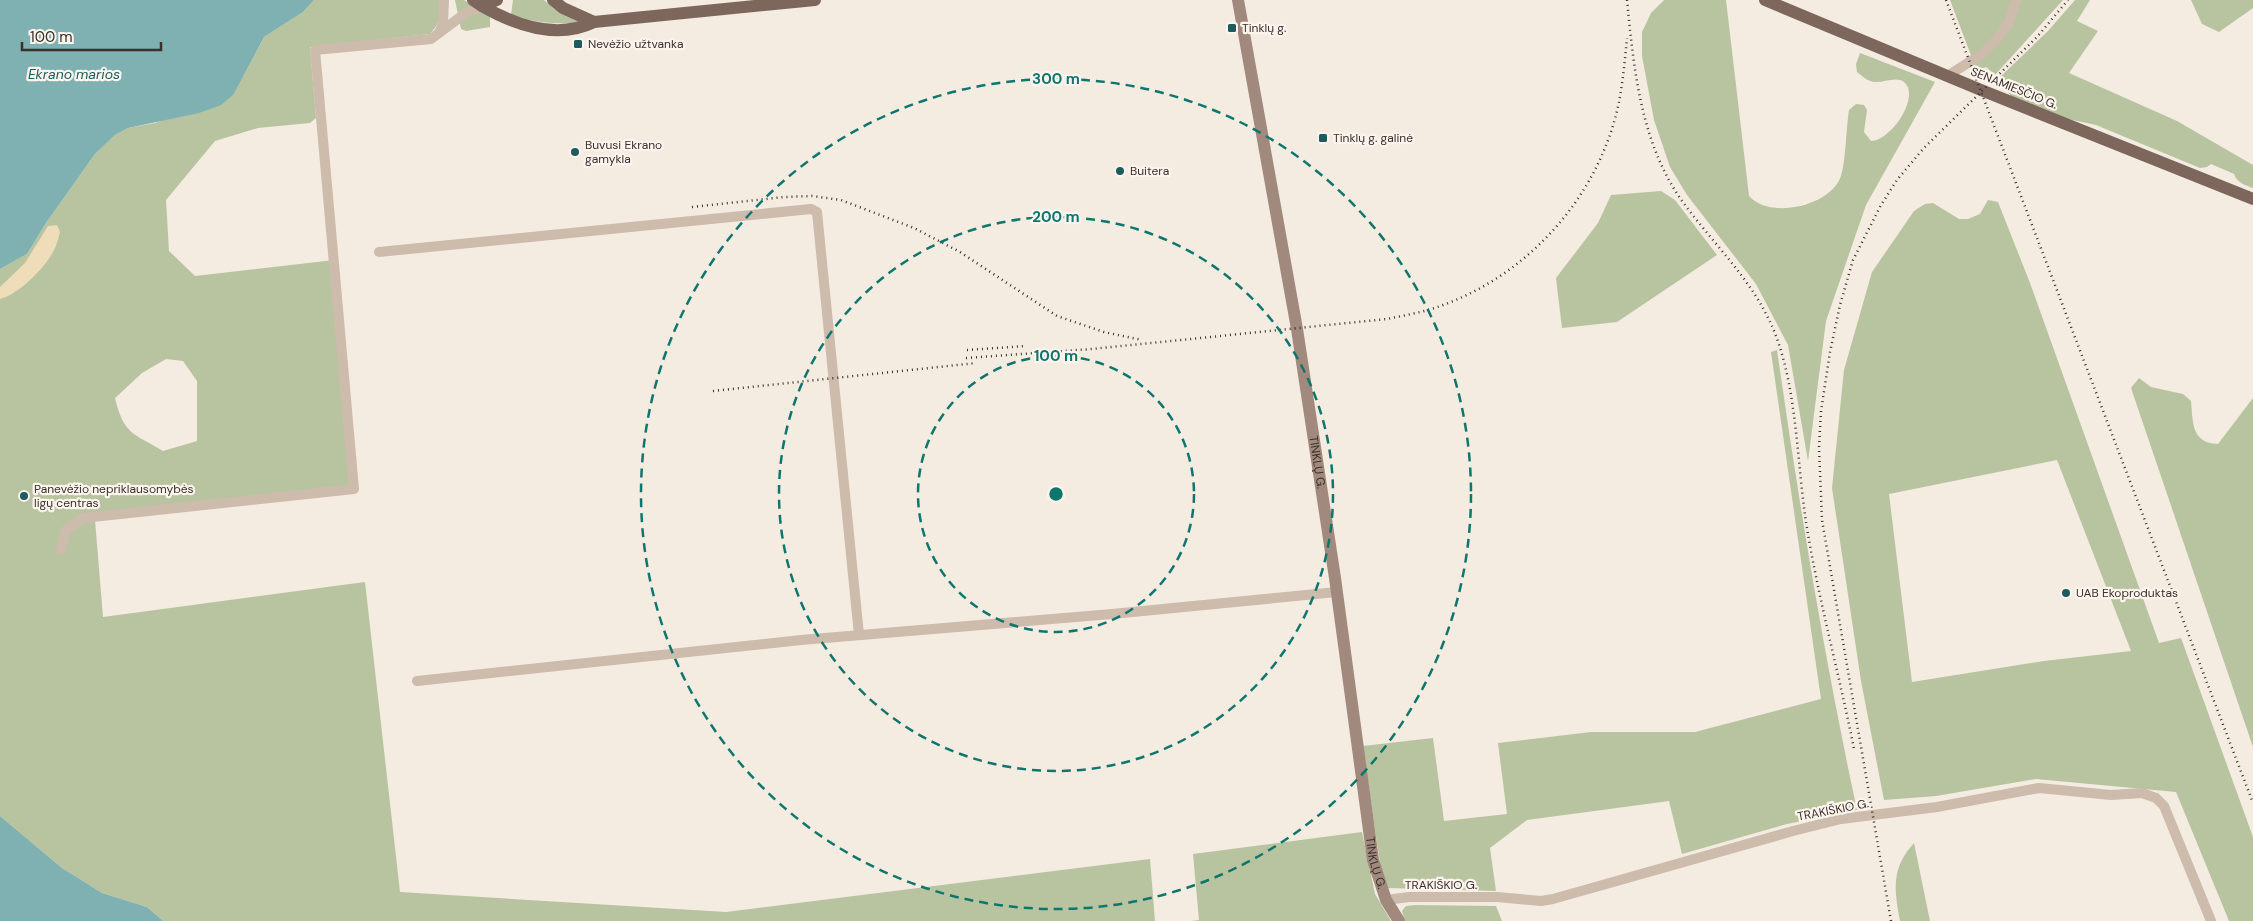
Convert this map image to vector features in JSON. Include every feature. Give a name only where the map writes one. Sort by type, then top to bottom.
[{"type":"main road","points":[[477,3],[497,0]]},
{"type":"main road","points":[[553,0],[563,8],[594,22]]},
{"type":"main road","points":[[477,3],[506,20],[547,29],[583,28],[594,22],[815,0]]},
{"type":"main road","name":"TINKLŲ G.","points":[[1238,0],[1296,320],[1337,592],[1373,860],[1386,900],[1399,921]]},
{"type":"main road","name":"SENAMIESČIO G.","points":[[1765,0],[1950,78],[2253,200]]},
{"type":"street","points":[[438,36],[443,23],[444,0]]},
{"type":"street","points":[[1950,78],[1952,73],[1982,54],[1995,42],[2009,23],[2016,0]]},
{"type":"street","points":[[61,550],[66,530],[83,518],[354,489],[315,50],[431,39],[438,36],[477,3]]},
{"type":"street","points":[[379,252],[811,209],[817,212],[859,635]]},
{"type":"street","points":[[417,681],[859,635],[1112,614],[1337,592]]},
{"type":"street","name":"TRAKIŠKIO G.","points":[[1386,900],[1406,897],[1497,898],[1541,901],[1553,899],[1793,831],[1842,819],[1937,807],[2040,788],[2111,795],[2142,793],[2156,798],[2164,806],[2211,921]]},
{"type":"green space","points":[[314,0],[440,0],[441,14],[438,23],[430,34],[310,47],[316,118],[310,123],[258,128],[215,141],[166,200],[169,251],[195,276],[334,260],[354,489],[95,520],[103,617],[365,582],[400,892],[726,912],[1150,859],[1155,921],[163,921],[147,907],[102,893],[62,868],[0,816],[0,269],[27,254],[46,223],[95,154],[115,135],[128,128],[155,123],[234,94],[264,37],[303,12]],"holes":[[[166,359],[183,361],[197,381],[197,441],[163,451],[131,432],[122,419],[115,398],[142,373]]]},
{"type":"green space","points":[[455,0],[464,0],[490,17],[490,27],[466,31],[461,29]]},
{"type":"green space","points":[[513,0],[544,0],[554,9],[583,22],[547,23],[511,15]]},
{"type":"green space","points":[[1664,0],[1726,0],[1749,196],[1759,203],[1771,207],[1785,208],[1813,202],[1835,186],[1843,169],[1849,110],[1856,104],[1864,105],[1867,110],[1864,132],[1871,141],[1887,134],[1901,117],[1909,97],[1908,89],[1904,82],[1896,79],[1874,82],[1863,77],[1857,72],[1856,64],[1860,53],[1935,82],[1866,205],[1826,321],[1808,461],[1788,345],[1756,284],[1687,195],[1670,167],[1654,120],[1642,56],[1642,32],[1651,13]]},
{"type":"green space","points":[[1950,0],[2063,0],[1995,75],[1986,67],[1977,71]]},
{"type":"green space","points":[[2075,0],[2090,0],[2077,21],[2098,31],[2069,73],[2177,121],[2253,165],[2253,188],[2239,182],[2234,174],[2211,164],[2200,168],[2096,125],[2068,119],[2012,97],[1997,80],[2048,31]]},
{"type":"green space","points":[[2191,0],[2253,0],[2253,8],[2219,32],[2202,24]]},
{"type":"green space","points":[[1661,191],[1675,200],[1717,255],[1617,322],[1562,328],[1556,278],[1598,223],[1611,195]]},
{"type":"green space","points":[[1988,200],[1998,202],[2030,283],[2159,643],[2181,638],[2253,837],[2253,921],[2229,921],[2176,792],[2036,779],[1936,796],[1884,800],[1861,681],[1832,488],[1844,370],[1872,272],[1914,211],[1925,204],[1933,203],[1959,219],[1968,219],[1980,214]],"holes":[[[2057,460],[2131,651],[2044,661],[1912,682],[1889,494]]]},
{"type":"green space","points":[[1777,350],[1813,580],[1857,810],[1787,824],[1682,854],[1669,801],[1527,820],[1490,848],[1496,891],[1388,888],[1380,864],[1363,746],[1433,738],[1444,821],[1507,814],[1498,743],[1591,732],[1695,732],[1821,699],[1771,352]]},
{"type":"green space","points":[[2139,378],[2151,387],[2183,394],[2191,401],[2195,430],[2203,440],[2209,443],[2218,444],[2253,398],[2253,747],[2131,388]]},
{"type":"green space","points":[[1362,832],[1375,894],[1391,921],[1191,921],[1199,920],[1193,854]]},
{"type":"green space","points":[[1914,843],[1930,921],[1900,921],[1896,899],[1896,879],[1901,861]]},
{"type":"green space","points":[[1406,906],[1496,906],[1502,921],[1405,921],[1402,911]]},
{"type":"sand","points":[[57,225],[60,232],[57,244],[45,264],[23,286],[0,299],[0,287],[25,263],[48,226]]},
{"type":"water","name":"Ekrano marios","points":[[0,0],[314,0],[303,12],[264,37],[234,94],[221,105],[199,113],[128,128],[115,135],[95,154],[46,223],[27,254],[0,269]]},
{"type":"water","points":[[0,816],[62,868],[102,893],[147,907],[163,921],[0,921]]},
{"type":"railway","points":[[1627,0],[1633,54],[1642,107],[1658,158],[1670,182],[1685,205],[1747,283],[1758,300],[1768,317],[1783,358],[1792,404],[1811,550],[1854,749]]},
{"type":"railway","points":[[1946,0],[2253,803]]},
{"type":"railway","points":[[1891,921],[1822,520],[1819,448],[1821,411],[1830,352],[1840,305],[1853,260],[1881,205],[1897,180],[1923,149],[2037,37],[2068,0]]},
{"type":"railway","points":[[966,358],[1092,349],[1387,319],[1443,305],[1475,291],[1505,273],[1532,251],[1557,226],[1578,198],[1596,168],[1610,136],[1619,102],[1627,38]]},
{"type":"railway","points":[[692,207],[784,197],[812,196],[841,200],[914,228],[960,252],[1057,316],[1104,332],[1142,340]]},
{"type":"railway","points":[[967,350],[1026,346]]},
{"type":"railway","points":[[713,391],[976,363]]},
{"type":"place","name":"Tinklų g.","points":[[1232,28]]},
{"type":"place","name":"Nevėžio užtvanka","points":[[578,44]]},
{"type":"place","name":"Tinklų g. galinė","points":[[1323,138]]},
{"type":"place","name":"Buvusi Ekrano gamykla","points":[[575,152]]},
{"type":"place","name":"Buitera","points":[[1120,171]]},
{"type":"place","name":"Panevėžio nepriklausomybės ligų centras","points":[[24,496]]},
{"type":"place","name":"UAB Ekoproduktas","points":[[2066,593]]}]
